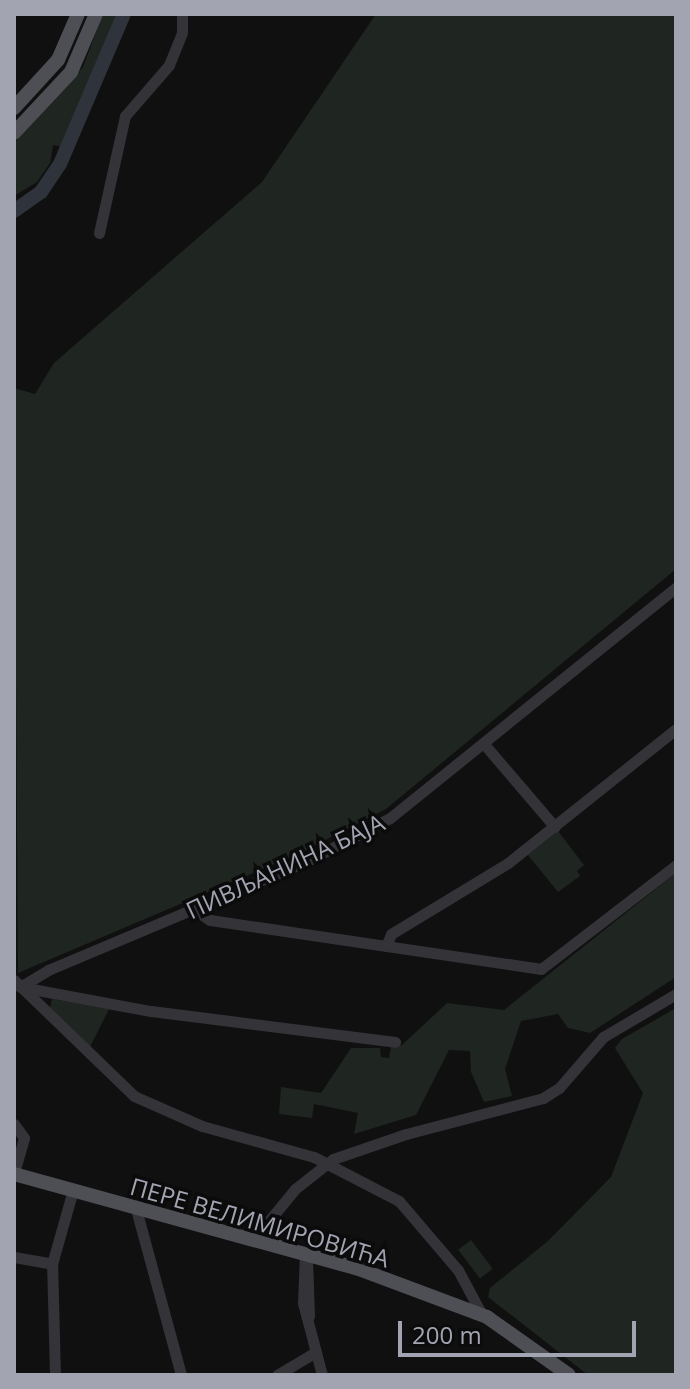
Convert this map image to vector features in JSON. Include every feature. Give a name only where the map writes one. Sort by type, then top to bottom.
[{"type":"main road","points":[[14,108],[58,60],[78,14]]},
{"type":"main road","points":[[14,133],[71,72],[96,14]]},
{"type":"main road","name":"ПЕРЕ ВЕЛИМИРОВИЋА","points":[[14,1174],[328,1259],[482,1315],[569,1375]]},
{"type":"street","points":[[99,233],[125,116],[169,65],[182,32],[182,14]]},
{"type":"street","name":"ПИВЉАНИНА БАЈА","points":[[17,984],[307,861],[383,822],[676,587]]},
{"type":"street","points":[[386,946],[391,934],[503,866],[676,729]]},
{"type":"street","points":[[484,744],[555,827]]},
{"type":"street","points":[[194,909],[210,920],[545,968],[676,865]]},
{"type":"street","points":[[17,984],[151,1011],[395,1042]]},
{"type":"street","points":[[17,984],[134,1096],[202,1126],[326,1163],[415,1215],[475,1294],[482,1315]]},
{"type":"street","points":[[254,1239],[295,1189],[326,1163],[393,1137],[543,1098],[559,1088],[603,1037],[676,994]]},
{"type":"street","points":[[14,1124],[24,1138],[14,1174]]},
{"type":"street","points":[[55,1375],[52,1264],[73,1190]]},
{"type":"street","points":[[136,1209],[181,1375]]},
{"type":"street","points":[[305,1253],[311,1282],[308,1321]]},
{"type":"street","points":[[305,1253],[302,1290],[314,1353],[322,1375]]},
{"type":"street","points":[[14,1257],[52,1264]]},
{"type":"street","points":[[311,1282],[328,1259]]},
{"type":"street","points":[[277,1375],[314,1353]]},
{"type":"shaded area","points":[[103,14],[121,14],[63,147],[53,145],[50,163],[37,182],[14,196],[14,143],[83,67]]},
{"type":"shaded area","points":[[376,14],[676,14],[676,569],[386,809],[300,853],[18,973],[14,388],[35,394],[54,363],[262,182]]},
{"type":"shaded area","points":[[558,831],[584,865],[577,871],[580,876],[558,892],[528,855]]},
{"type":"shaded area","points":[[676,873],[676,977],[590,1033],[568,1028],[558,1014],[521,1021],[505,1069],[512,1096],[484,1102],[471,1072],[470,1051],[449,1050],[416,1115],[354,1134],[358,1113],[314,1104],[312,1118],[279,1114],[281,1087],[321,1093],[351,1048],[380,1048],[381,1057],[389,1058],[391,1047],[402,1045],[447,1003],[504,1010]]},
{"type":"shaded area","points":[[52,999],[109,1009],[90,1047],[50,1008]]},
{"type":"shaded area","points":[[676,1008],[676,1375],[588,1375],[488,1297],[490,1288],[548,1241],[611,1177],[643,1093],[615,1048],[622,1039]]},
{"type":"shaded area","points":[[471,1240],[493,1269],[480,1278],[458,1250]]},
{"type":"waterway","points":[[14,211],[41,192],[60,164],[124,14]]}]
